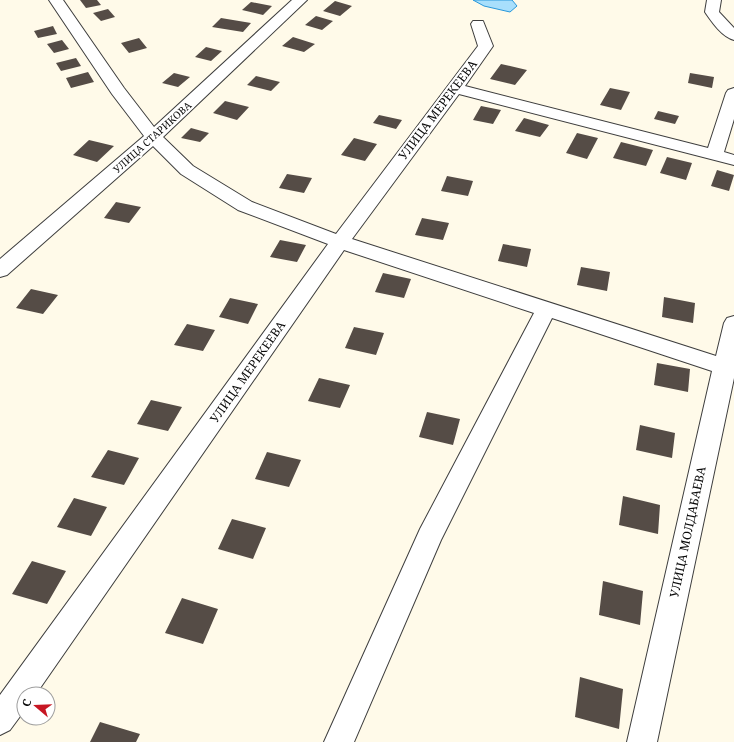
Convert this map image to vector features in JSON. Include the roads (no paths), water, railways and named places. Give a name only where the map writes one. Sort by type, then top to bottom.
[{"type":"street","points":[[56,0],[118,91],[154,137],[187,170],[245,206],[340,242],[546,310],[729,368]]},
{"type":"street","name":"УЛИЦА СТАРИКОВА","points":[[0,270],[154,137],[300,0]]},
{"type":"street","points":[[714,0],[712,12],[724,27],[734,36]]},
{"type":"street","name":"УЛИЦА МЕРЕКЕЕВА","points":[[0,720],[340,242],[486,46],[478,24]]},
{"type":"street","points":[[455,88],[734,160]]},
{"type":"street","points":[[714,155],[734,93]]},
{"type":"street","points":[[339,742],[429,537],[546,310]]},
{"type":"street","name":"УЛИЦА МОЛДАБАЕВА","points":[[642,742],[729,368],[734,323]]},
{"type":"water","points":[[473,0],[512,0],[517,6],[510,12],[484,6]]}]
